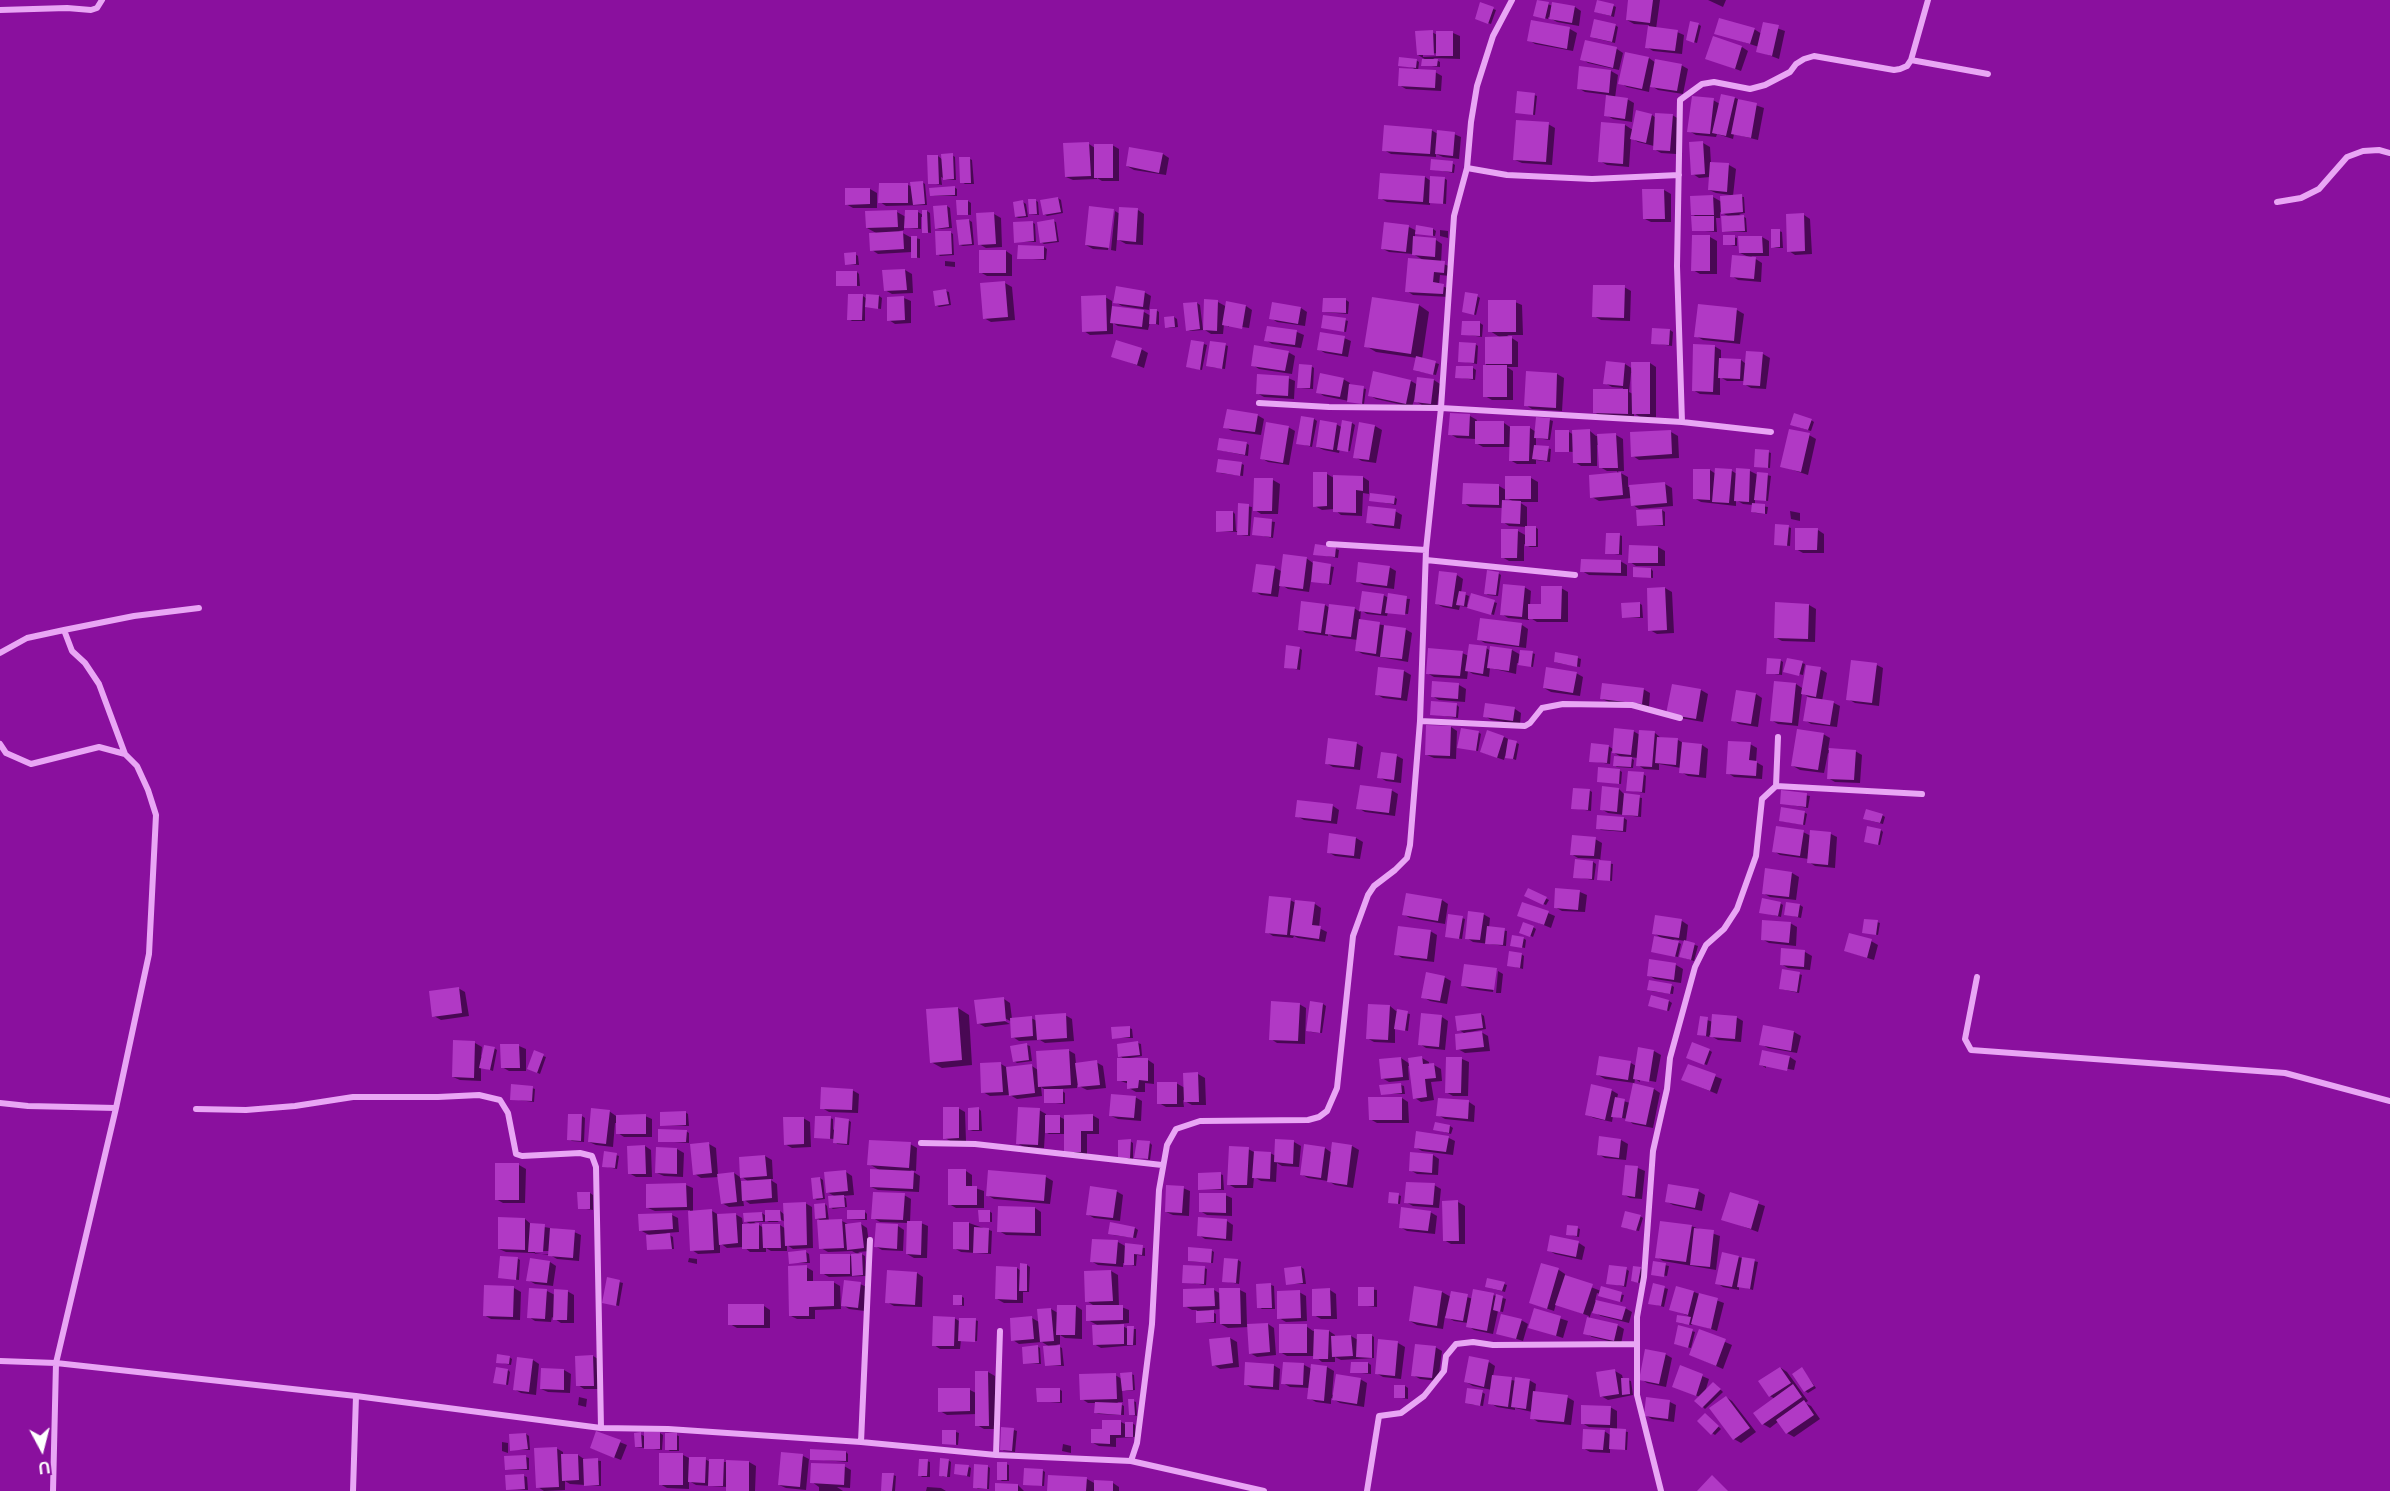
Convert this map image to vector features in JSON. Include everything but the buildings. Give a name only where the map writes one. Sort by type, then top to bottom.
[{"type":"street","points":[[0,10],[67,8],[92,10],[97,8],[102,0]]},
{"type":"street","points":[[1131,1461],[1137,1443],[1152,1324],[1159,1190],[1167,1145],[1176,1129],[1200,1121],[1308,1120],[1319,1117],[1332,1104],[1337,1088],[1353,936],[1368,895],[1374,886],[1403,863],[1409,851],[1420,721],[1426,550],[1441,408],[1454,216],[1467,168],[1477,86],[1493,36],[1512,0]]},
{"type":"street","points":[[1682,422],[1677,266],[1680,100],[1702,84],[1714,82],[1750,89],[1765,85],[1790,72],[1804,59],[1814,56],[1894,70],[1907,66],[1911,60],[1928,0]]},
{"type":"street","points":[[1911,60],[1988,74]]},
{"type":"street","points":[[2277,202],[2301,198],[2319,189],[2347,157],[2363,151],[2379,150],[2390,153]]},
{"type":"street","points":[[1467,168],[1508,175],[1592,179],[1679,175]]},
{"type":"street","points":[[1259,403],[1329,407],[1441,408],[1682,422],[1771,432]]},
{"type":"street","points":[[1329,544],[1426,550]]},
{"type":"street","points":[[1426,560],[1575,575]]},
{"type":"street","points":[[0,653],[27,638],[134,616],[198,608]]},
{"type":"street","points":[[53,1491],[56,1363],[116,1108],[149,954],[156,815],[148,790],[136,766],[124,754],[99,684],[85,663],[72,651],[64,630]]},
{"type":"street","points":[[1420,721],[1525,726],[1542,708],[1580,703],[1632,705],[1680,718]]},
{"type":"street","points":[[1661,1491],[1637,1395],[1636,1317],[1644,1278],[1653,1151],[1670,1058],[1695,967],[1706,945],[1724,929],[1737,909],[1756,856],[1762,799],[1776,786],[1778,737]]},
{"type":"street","points":[[0,744],[6,753],[31,764],[99,747],[124,754]]},
{"type":"street","points":[[1776,786],[1922,794]]},
{"type":"street","points":[[1977,977],[1965,1039],[1971,1050],[2285,1073],[2390,1101]]},
{"type":"street","points":[[196,1109],[256,1109],[353,1097],[479,1095],[500,1100],[508,1113],[516,1154],[522,1156],[580,1153],[592,1156],[596,1167],[601,1428]]},
{"type":"street","points":[[0,1103],[116,1108]]},
{"type":"street","points":[[921,1143],[975,1144],[1162,1165]]},
{"type":"street","points":[[861,1442],[870,1240]]},
{"type":"street","points":[[996,1455],[1000,1331]]},
{"type":"street","points":[[1367,1491],[1379,1416],[1401,1413],[1424,1396],[1444,1371],[1446,1356],[1456,1344],[1473,1342],[1493,1345],[1637,1344]]},
{"type":"street","points":[[0,1360],[56,1363],[356,1396],[601,1428],[668,1429],[861,1442],[996,1455],[1131,1461],[1264,1491]]},
{"type":"street","points":[[353,1491],[356,1396]]}]
